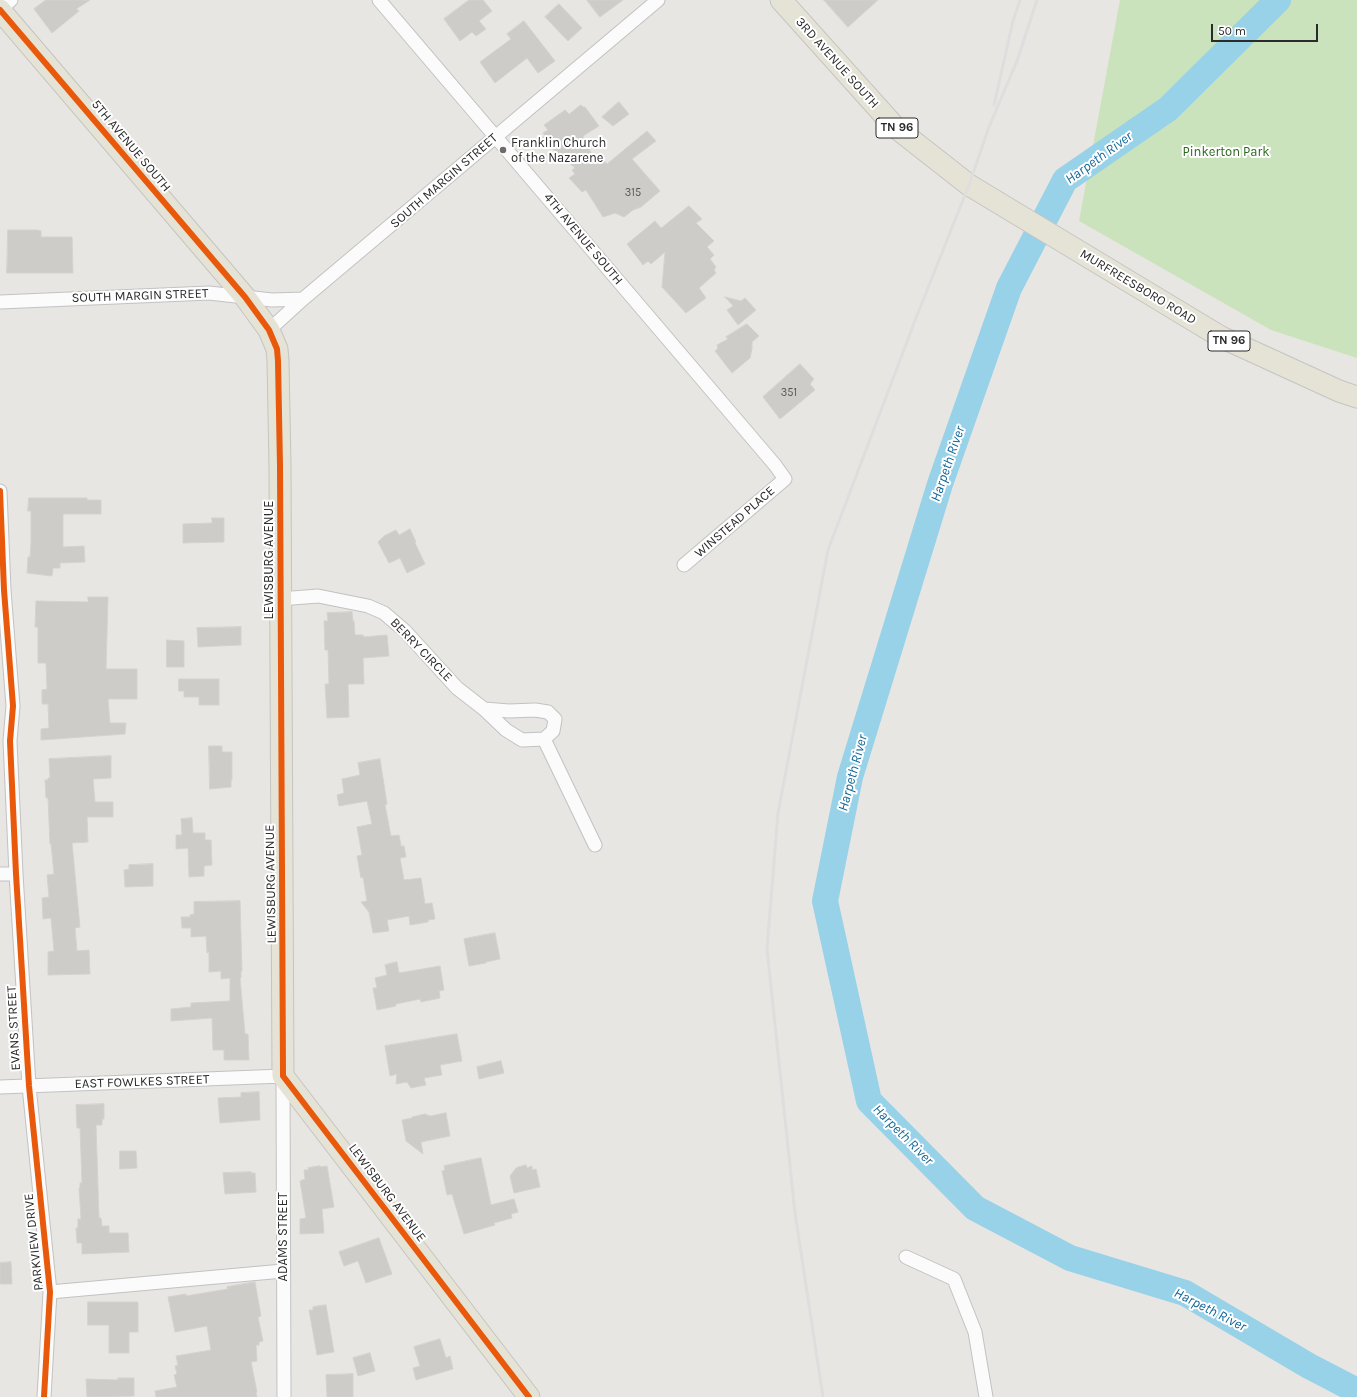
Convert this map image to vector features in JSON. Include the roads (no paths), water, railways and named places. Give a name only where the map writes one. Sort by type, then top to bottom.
[{"type":"main road","name":"3RD AVENUE SOUTH","points":[[781,0],[895,127],[974,188]]},
{"type":"main road","name":"5TH AVENUE SOUTH","points":[[0,10],[245,297]]},
{"type":"main road","name":"MURFREESBORO ROAD","points":[[974,188],[1221,337],[1339,391],[1357,397]]},
{"type":"main road","name":"LEWISBURG AVENUE","points":[[245,297],[270,330],[277,349],[278,361],[280,466],[283,1076],[529,1397]]},
{"type":"street","points":[[0,10],[12,0]]},
{"type":"street","name":"4TH AVENUE SOUTH","points":[[379,0],[770,459],[785,479]]},
{"type":"street","name":"SOUTH MARGIN STREET","points":[[270,330],[495,136],[658,0]]},
{"type":"street","name":"SOUTH MARGIN STREET","points":[[0,302],[209,293],[272,300],[303,300]]},
{"type":"street","name":"WINSTEAD PLACE","points":[[684,565],[785,479]]},
{"type":"street","name":"EVANS STREET","points":[[0,491],[2,590],[12,706],[10,741],[16,874],[29,1086]]},
{"type":"street","name":"BERRY CIRCLE","points":[[280,599],[318,596],[368,606],[384,613],[405,631],[457,688],[484,709],[506,730],[522,740],[544,739]]},
{"type":"street","points":[[484,709],[509,711],[535,710],[548,712],[555,720],[553,731],[544,739],[595,845]]},
{"type":"street","points":[[0,874],[16,874]]},
{"type":"street","name":"EAST FOWLKES STREET","points":[[0,1087],[283,1076]]},
{"type":"street","name":"ADAMS STREET","points":[[283,1076],[284,1397]]},
{"type":"street","name":"PARKVIEW DRIVE","points":[[29,1086],[50,1292],[44,1397]]},
{"type":"street","points":[[906,1257],[954,1279],[975,1332],[986,1397]]},
{"type":"street","name":"PARKVIEW DRIVE","points":[[50,1292],[283,1271]]},
{"type":"waterway","name":"Harpeth River","points":[[1278,0],[1168,109],[1065,180],[1009,288],[940,484],[850,777],[825,901],[869,1101],[975,1208],[1070,1258],[1185,1293],[1309,1366],[1357,1391]]},
{"type":"railway","points":[[994,105],[1013,21],[1020,0]]},
{"type":"railway","points":[[823,1397],[795,1213],[767,949],[778,813],[828,550],[916,318],[969,185],[989,127],[1017,61],[1037,0]]},
{"type":"place","name":"Franklin Church of the Nazarene","points":[[503,150]]},
{"type":"park label","name":"Pinkerton Park","points":[[1226,152]]}]
